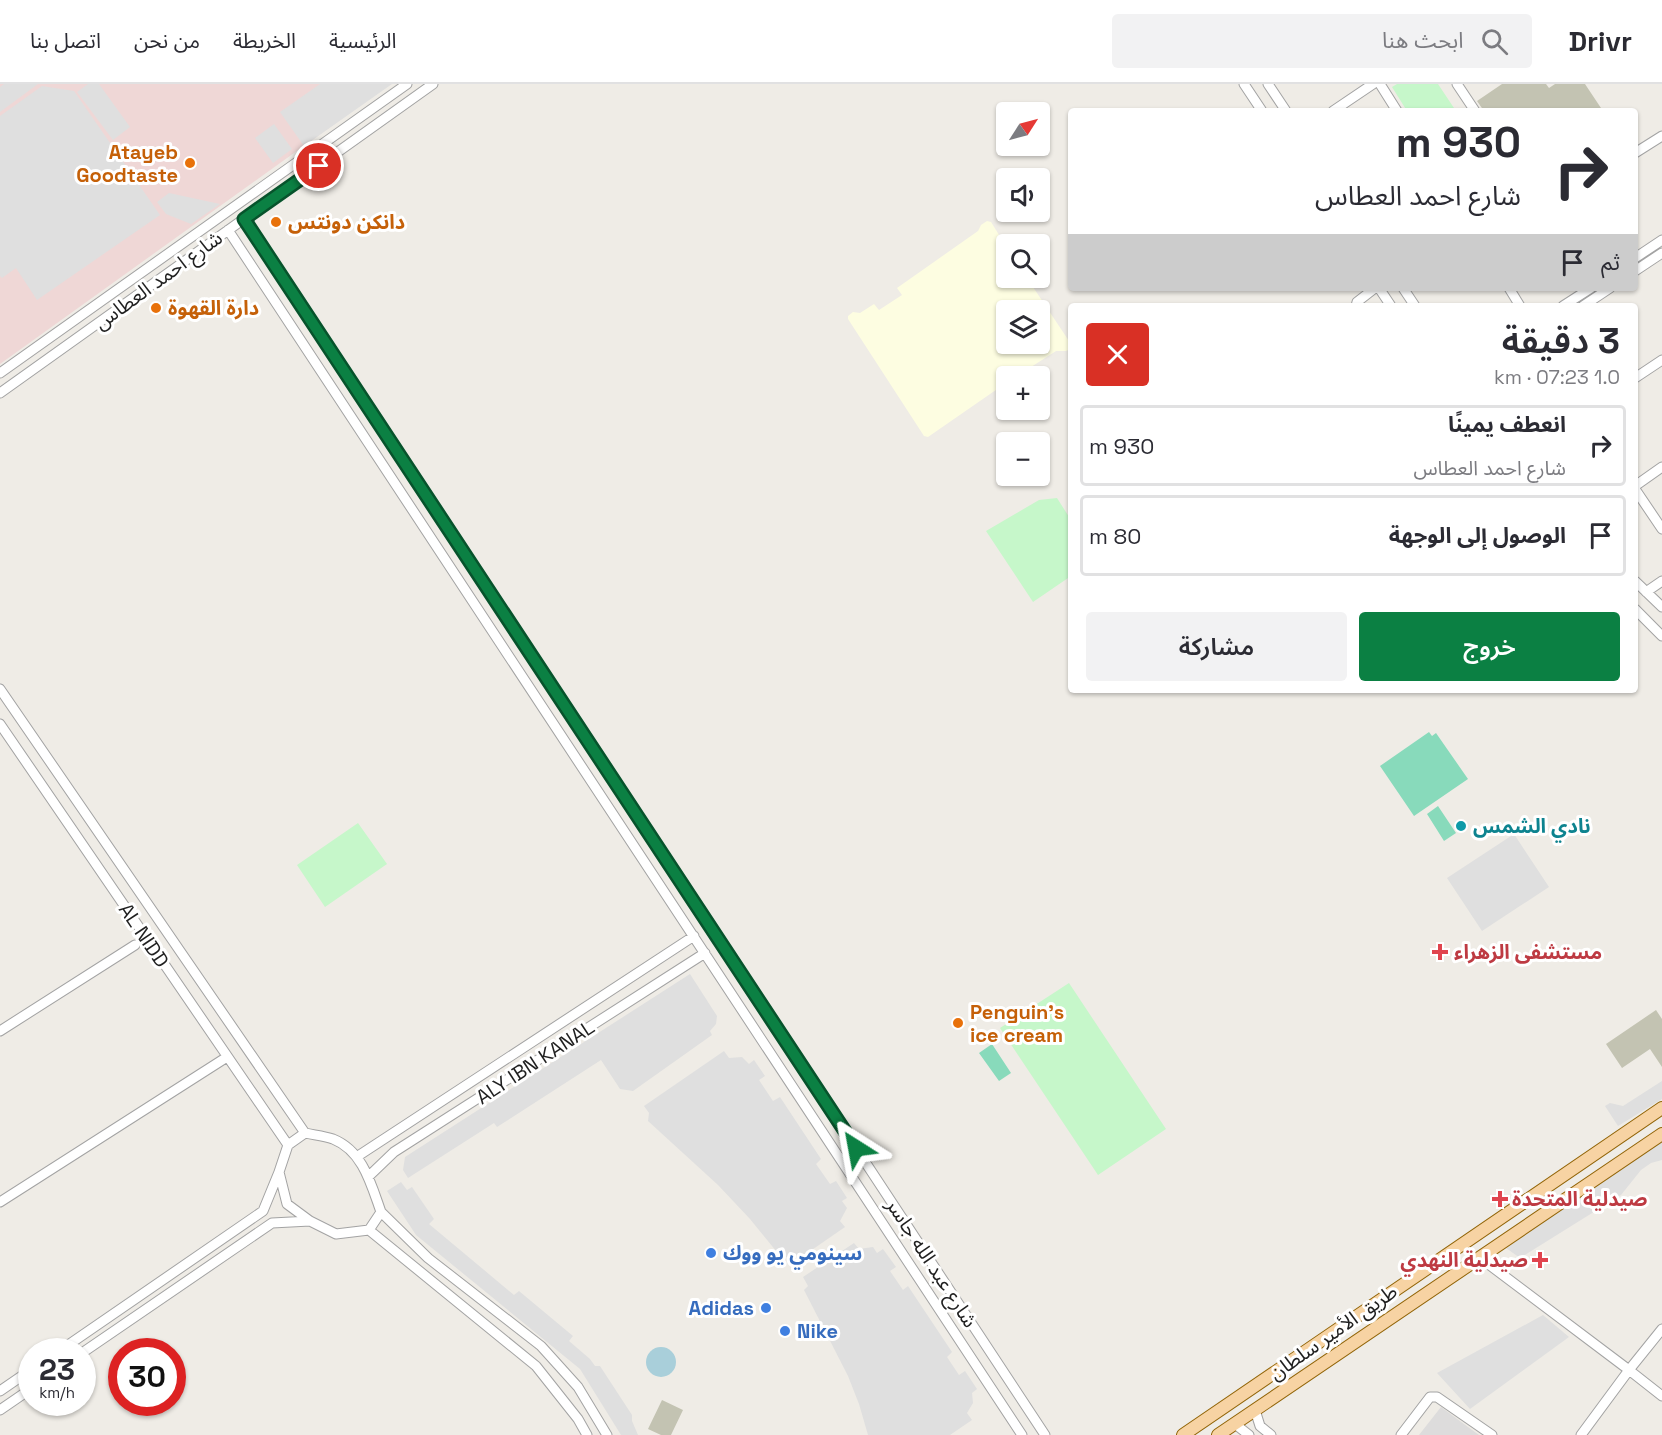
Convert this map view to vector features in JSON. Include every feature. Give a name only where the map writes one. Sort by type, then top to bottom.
[{"type":"main road","name":"طريق الأمير سلطان","points":[[1183,1435],[1662,1108]]},
{"type":"main road","points":[[1644,1120],[1660,1136]]},
{"type":"main road","name":"طريق الأمير سلطان","points":[[1218,1435],[1660,1136]]},
{"type":"street","name":"شارع احمد العطاس","points":[[0,373],[407,84]]},
{"type":"street","name":"شارع احمد العطاس","points":[[0,393],[433,84]]},
{"type":"street","points":[[1244,84],[1260,108]]},
{"type":"street","points":[[1268,84],[1284,108]]},
{"type":"street","points":[[1338,108],[1374,84]]},
{"type":"street","points":[[1380,84],[1395,108]]},
{"type":"street","points":[[1457,84],[1472,108]]},
{"type":"street","points":[[1638,151],[1662,136]]},
{"type":"street","name":"شارع عبد الله جاسر","points":[[244,219],[1045,1435]]},
{"type":"street","name":"شارع عبد الله جاسر","points":[[228,230],[1022,1435]]},
{"type":"street","points":[[1638,256],[1661,242]]},
{"type":"street","points":[[1638,269],[1662,253]]},
{"type":"street","points":[[1357,303],[1373,291]]},
{"type":"street","points":[[1379,291],[1389,303]]},
{"type":"street","points":[[1568,303],[1586,291]]},
{"type":"street","points":[[1588,303],[1606,291]]},
{"type":"street","points":[[1638,376],[1662,360]]},
{"type":"street","points":[[375,452],[392,444]]},
{"type":"street","points":[[1638,485],[1662,467]]},
{"type":"street","points":[[1638,492],[1662,529]]},
{"type":"street","points":[[1646,591],[1662,581]]},
{"type":"street","points":[[1638,584],[1662,607]]},
{"type":"street","points":[[1638,612],[1662,636]]},
{"type":"street","points":[[0,689],[305,1133],[334,1140],[358,1156],[369,1176],[381,1212],[436,1264],[541,1347],[578,1387],[607,1435]]},
{"type":"street","name":"AL NIDD","points":[[0,724],[288,1145]]},
{"type":"street","points":[[358,1156],[694,936]]},
{"type":"street","points":[[0,1031],[135,945]]},
{"type":"street","name":"ALY IBN KANAL","points":[[369,1176],[394,1152],[705,953]]},
{"type":"street","points":[[0,1202],[227,1057]]},
{"type":"street","points":[[783,1073],[799,1062]]},
{"type":"street","points":[[78,1338],[263,1211],[288,1145],[305,1133]]},
{"type":"street","points":[[279,1172],[287,1204],[309,1221],[336,1234],[369,1230],[536,1366],[586,1432],[598,1420]]},
{"type":"street","points":[[369,1230],[381,1212]]},
{"type":"street","points":[[96,1343],[272,1223],[309,1221]]},
{"type":"street","points":[[1479,1257],[1662,1396]]},
{"type":"street","points":[[426,1277],[436,1264]]},
{"type":"street","points":[[171,1274],[179,1287]]},
{"type":"street","points":[[496,1334],[506,1320]]},
{"type":"street","points":[[1581,1435],[1662,1329]]},
{"type":"street","points":[[551,1384],[565,1373]]},
{"type":"street","points":[[0,1391],[18,1379]]},
{"type":"street","points":[[1401,1435],[1430,1397],[1437,1396],[1492,1435]]},
{"type":"street","points":[[0,1410],[18,1398]]},
{"type":"street","points":[[1255,1410],[1260,1426],[1271,1435]]},
{"type":"street","points":[[1234,1424],[1249,1435]]},
{"type":"shaded area","points":[[0,84],[390,84],[0,364]]},
{"type":"shaded area","points":[[4,84],[38,84],[0,112],[0,87]]},
{"type":"shaded area","points":[[88,84],[99,84],[130,127],[113,140],[77,92]]},
{"type":"shaded area","points":[[320,84],[392,84],[304,146],[280,112]]},
{"type":"shaded area","points":[[1502,84],[1546,84],[1549,88],[1555,84],[1585,84],[1601,108],[1482,108],[1477,101]]},
{"type":"shaded area","points":[[42,86],[74,91],[160,215],[37,300],[16,268],[2,278],[0,276],[0,116]]},
{"type":"shaded area","points":[[274,124],[292,149],[273,163],[255,138]]},
{"type":"shaded area","points":[[169,193],[220,204],[191,224],[166,214],[157,202]]},
{"type":"shaded area","points":[[987,221],[991,222],[998,234],[996,234],[996,288],[1034,288],[1042,300],[996,300],[996,354],[1050,354],[1050,312],[1068,340],[1068,350],[1056,351],[1033,366],[996,366],[996,390],[928,437],[924,436],[848,319],[853,312],[860,313],[874,304],[879,310],[902,295],[897,288],[978,231],[981,225]]},
{"type":"shaded area","points":[[1514,834],[1549,887],[1482,931],[1447,878]]},
{"type":"shaded area","points":[[690,974],[717,1016],[716,1024],[710,1031],[712,1035],[633,1091],[620,1089],[601,1060],[497,1127],[494,1123],[408,1178],[403,1170],[405,1157]]},
{"type":"shaded area","points":[[1656,1010],[1662,1019],[1662,1067],[1650,1049],[1622,1068],[1606,1044]]},
{"type":"shaded area","points":[[724,1051],[729,1058],[742,1057],[749,1064],[754,1060],[765,1076],[759,1080],[773,1101],[780,1097],[821,1159],[816,1164],[830,1184],[836,1181],[847,1198],[842,1201],[847,1208],[840,1221],[845,1227],[793,1263],[788,1257],[781,1257],[718,1185],[648,1121],[649,1113],[644,1106]]},
{"type":"shaded area","points":[[1662,1081],[1662,1099],[1618,1126],[1605,1106],[1610,1103],[1623,1106]]},
{"type":"shaded area","points":[[1662,1142],[1662,1160],[1651,1163],[1641,1170],[1621,1195],[1520,1258],[1506,1248]]},
{"type":"shaded area","points":[[401,1182],[407,1190],[412,1187],[434,1219],[429,1224],[514,1295],[519,1291],[573,1336],[569,1341],[595,1366],[600,1366],[632,1415],[638,1435],[621,1435],[580,1369],[416,1235],[387,1191]]},
{"type":"shaded area","points":[[854,1243],[859,1249],[873,1247],[877,1253],[883,1249],[896,1267],[890,1271],[903,1290],[908,1286],[952,1352],[947,1357],[959,1375],[965,1371],[977,1389],[972,1393],[973,1403],[967,1413],[972,1420],[950,1435],[868,1435],[848,1376],[804,1290],[808,1286],[803,1277]]},
{"type":"shaded area","points":[[1543,1315],[1569,1337],[1470,1409],[1437,1373]]},
{"type":"shaded area","points":[[662,1400],[683,1410],[671,1435],[661,1435],[648,1429]]},
{"type":"shaded area","points":[[1441,1407],[1468,1427],[1479,1435],[1419,1435]]},
{"type":"green space","points":[[1397,84],[1438,84],[1454,108],[1405,108],[1392,87]]},
{"type":"green space","points":[[1057,498],[1068,515],[1068,578],[1033,602],[986,531],[1039,500]]},
{"type":"green space","points":[[1429,732],[1432,736],[1436,733],[1468,779],[1414,816],[1380,766]]},
{"type":"green space","points":[[1438,806],[1456,833],[1444,841],[1427,814]]},
{"type":"green space","points":[[358,823],[387,864],[325,907],[297,865]]},
{"type":"green space","points":[[1069,983],[1166,1129],[1098,1175],[1000,1028]]},
{"type":"green space","points":[[992,1044],[1011,1073],[999,1081],[979,1053]]},
{"type":"water","points":[[661,1347],[672,1351],[676,1362],[672,1373],[661,1377],[650,1373],[646,1362],[650,1351]]},
{"type":"place","name":"Atayeb Goodtaste","points":[[190,163]]},
{"type":"place","name":"دانكن دونتس","points":[[276,222]]},
{"type":"place","name":"دارة القهوة","points":[[156,308]]},
{"type":"place","name":"نادي الشمس","points":[[1461,826]]},
{"type":"place","name":"مستشفى الزهراء","points":[[1440,952]]},
{"type":"place","name":"Penguin's ice cream","points":[[958,1023]]},
{"type":"place","name":"صيدلية المتحدة","points":[[1500,1199]]},
{"type":"place","name":"سينومي يو ووك","points":[[711,1253]]},
{"type":"place","name":"صيدلية النهدي","points":[[1540,1260]]},
{"type":"place","name":"Adidas","points":[[766,1308]]},
{"type":"place","name":"Nike","points":[[785,1331]]},
{"type":"route","points":[[319,166],[244,219],[856,1148]]}]
